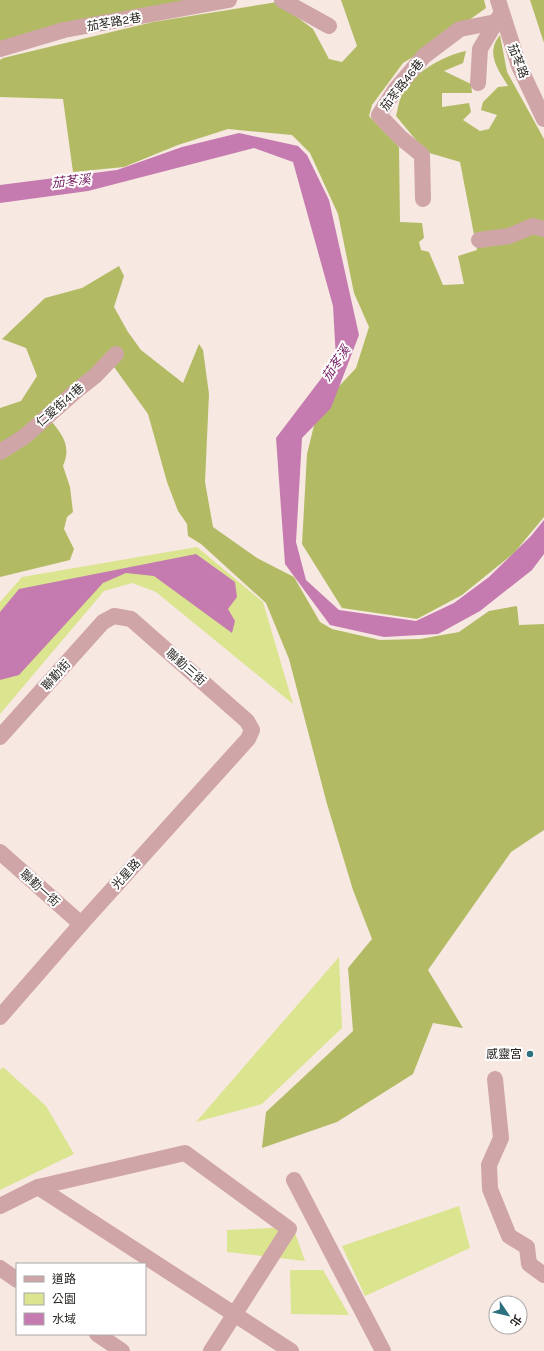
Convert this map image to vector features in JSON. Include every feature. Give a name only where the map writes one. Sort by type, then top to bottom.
[{"type":"street","name":"茄苳路2巷","points":[[0,49],[64,30],[228,0]]},
{"type":"street","points":[[282,0],[329,26]]},
{"type":"street","points":[[478,84],[480,49],[498,12]]},
{"type":"street","name":"茄苳路","points":[[498,12],[519,66],[544,119]]},
{"type":"street","name":"茄苳路46巷","points":[[423,199],[422,155],[401,138],[379,115],[395,90],[424,56],[460,29],[498,12]]},
{"type":"street","points":[[479,240],[509,236],[533,226],[544,229]]},
{"type":"street","name":"仁愛街41巷","points":[[0,452],[24,438],[95,376],[116,354]]},
{"type":"street","name":"聯勤三街","points":[[114,616],[131,619],[247,721],[252,730]]},
{"type":"street","name":"聯勤街","points":[[0,737],[104,622],[114,616]]},
{"type":"street","name":"光星路","points":[[0,1018],[81,924],[248,739],[252,730]]},
{"type":"street","name":"聯勤一街","points":[[0,852],[81,924]]},
{"type":"street","points":[[496,1079],[501,1138],[489,1165],[490,1189],[508,1236],[527,1247],[529,1264],[544,1274]]},
{"type":"street","points":[[0,1206],[38,1187],[185,1153],[289,1229],[211,1351]]},
{"type":"street","points":[[294,1180],[382,1351]]},
{"type":"street","points":[[38,1187],[291,1351]]},
{"type":"street","points":[[0,1268],[16,1279]]},
{"type":"street","points":[[98,1335],[122,1351]]},
{"type":"green space","points":[[0,0],[184,0],[182,6],[0,46]]},
{"type":"green space","points":[[341,0],[484,0],[486,8],[444,38],[403,63],[372,105],[369,116],[399,147],[400,222],[422,223],[424,238],[419,242],[421,250],[429,252],[443,285],[464,284],[458,256],[477,250],[460,162],[426,152],[396,116],[403,92],[408,84],[423,71],[439,61],[457,53],[466,51],[463,63],[444,71],[471,84],[472,93],[442,93],[442,107],[469,103],[471,112],[463,120],[480,131],[489,129],[497,115],[481,110],[483,102],[498,87],[508,86],[497,67],[493,55],[496,42],[500,35],[507,72],[544,139],[544,517],[514,553],[462,595],[417,619],[342,608],[302,544],[307,454],[318,409],[356,368],[369,327],[354,293],[338,214],[310,153],[292,135],[228,129],[178,145],[124,167],[73,172],[63,99],[0,97],[0,60],[3,58],[153,22],[277,2],[313,29],[329,59],[342,62],[357,46]]},
{"type":"green space","points":[[530,0],[544,0],[544,43]]},
{"type":"green space","points":[[119,266],[124,276],[114,307],[128,332],[141,350],[183,383],[199,344],[203,350],[209,394],[205,482],[213,527],[257,558],[294,577],[320,622],[332,629],[380,640],[420,639],[459,632],[489,611],[517,606],[519,625],[544,624],[544,830],[511,852],[428,970],[463,1028],[433,1023],[413,1074],[337,1122],[262,1148],[266,1112],[353,1031],[348,968],[372,939],[353,890],[327,804],[289,659],[266,603],[201,544],[188,536],[187,524],[178,511],[167,482],[148,414],[114,367],[52,422],[63,438],[66,448],[63,466],[70,487],[73,512],[67,517],[64,529],[74,549],[70,560],[0,577],[0,408],[21,401],[37,376],[26,348],[2,339],[45,298],[82,288]]},
{"type":"green space","points":[[197,547],[263,602],[293,704],[156,592],[132,583],[104,591],[0,714],[0,602],[22,577]]},
{"type":"green space","points":[[339,957],[342,1028],[262,1104],[196,1122]]},
{"type":"green space","points":[[3,1067],[46,1106],[74,1154],[0,1190],[0,1070]]},
{"type":"green space","points":[[459,1206],[470,1248],[365,1296],[342,1246]]},
{"type":"green space","points":[[293,1227],[305,1261],[227,1252],[227,1230]]},
{"type":"green space","points":[[290,1270],[323,1270],[349,1315],[291,1314]]},
{"type":"water","name":"茄苳溪","points":[[239,133],[298,146],[307,155],[329,200],[359,335],[331,408],[302,438],[296,542],[306,580],[339,610],[416,621],[454,603],[489,577],[531,536],[544,520],[544,554],[532,570],[480,611],[438,634],[384,637],[330,625],[285,564],[276,438],[336,359],[333,306],[293,162],[254,148],[88,191],[0,203],[0,185],[117,170],[182,147]]},
{"type":"water","points":[[196,554],[235,582],[237,597],[228,609],[235,621],[232,633],[154,576],[126,573],[103,583],[19,675],[0,680],[0,612],[19,589]]},
{"type":"place","name":"感靈宮","points":[[530,1054]]}]
